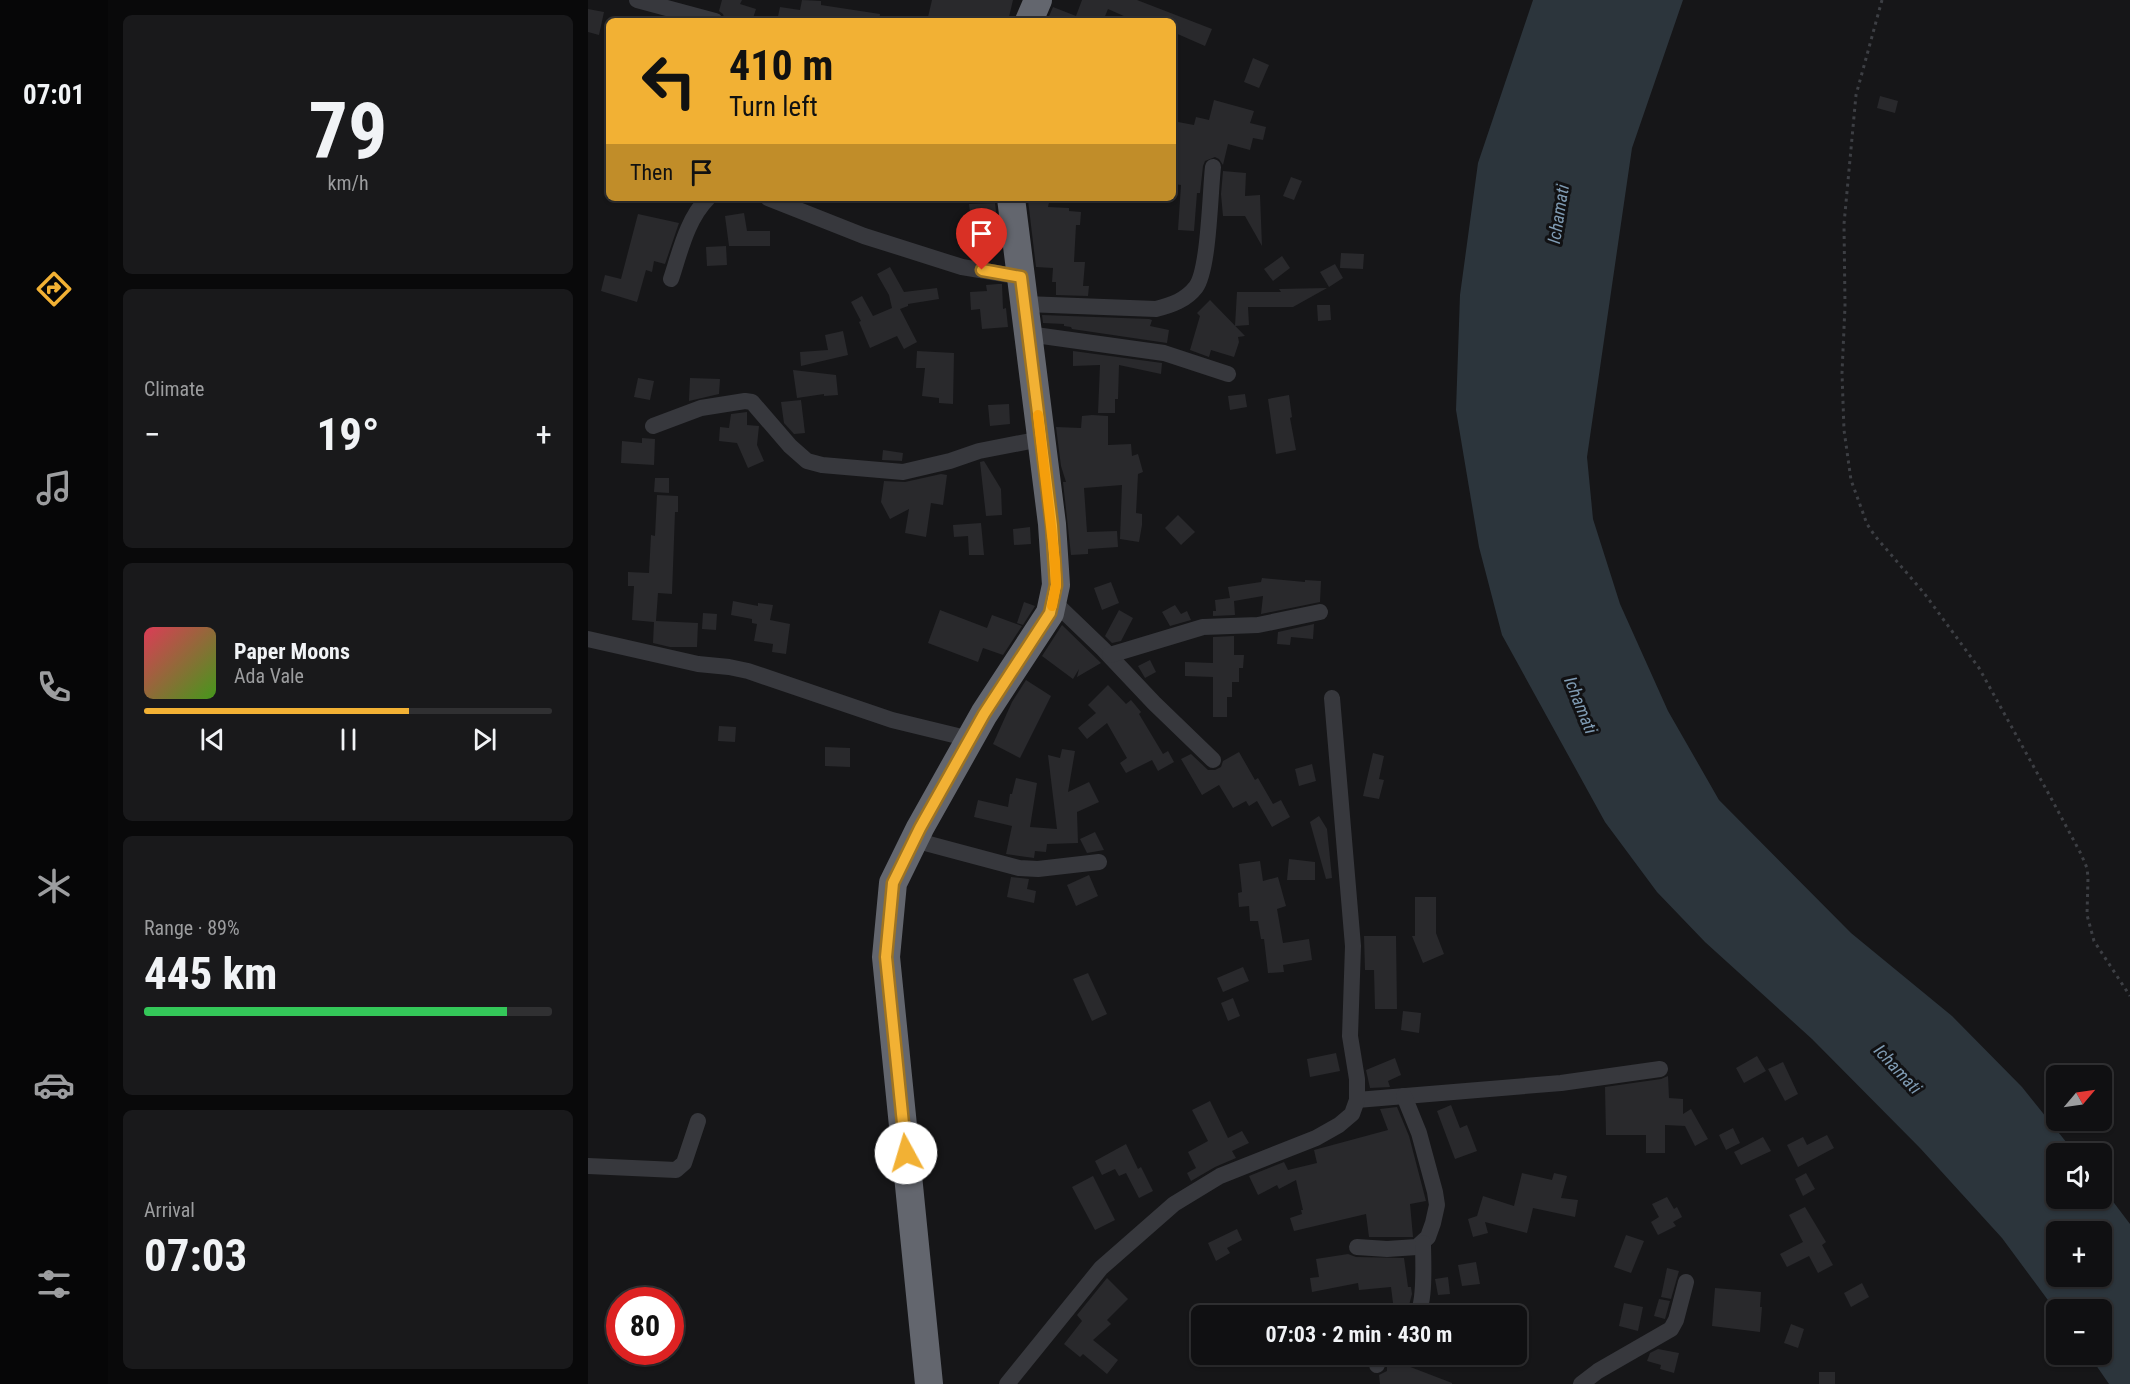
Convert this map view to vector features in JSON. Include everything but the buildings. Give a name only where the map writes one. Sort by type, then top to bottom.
[{"type":"highway","points":[[1030,18],[1038,0]]},
{"type":"highway","points":[[929,1384],[886,957],[893,883],[914,840],[984,714],[1050,613],[1056,585],[1041,439],[1011,201]]},
{"type":"street","points":[[637,0],[704,18]]},
{"type":"street","points":[[775,201],[864,237],[962,267],[1023,290],[1156,309],[1175,304],[1185,297],[1196,286],[1204,268],[1213,167]]},
{"type":"street","points":[[671,279],[692,219],[705,201]]},
{"type":"street","points":[[1028,334],[1164,353],[1228,374]]},
{"type":"street","points":[[652,426],[701,408],[745,401],[752,402],[790,446],[807,460],[822,465],[895,472],[1041,439]]},
{"type":"street","points":[[1053,601],[1110,655],[1154,704],[1213,760]]},
{"type":"street","points":[[1110,655],[1203,627],[1258,625],[1320,612]]},
{"type":"street","points":[[588,639],[698,664],[748,671],[892,720],[970,739]]},
{"type":"street","points":[[1007,1384],[1101,1268],[1174,1204],[1220,1176],[1316,1138],[1340,1125],[1352,1114],[1357,1100],[1350,1027],[1353,946],[1332,698]]},
{"type":"street","points":[[914,840],[1019,868],[1038,869],[1099,862]]},
{"type":"street","points":[[1357,1100],[1561,1083],[1660,1069]]},
{"type":"street","points":[[1357,1247],[1417,1247],[1428,1237],[1433,1223],[1437,1205],[1435,1192],[1419,1133],[1404,1096]]},
{"type":"street","points":[[588,1166],[676,1170],[684,1163],[698,1121]]},
{"type":"street","points":[[1420,1305],[1423,1243]]},
{"type":"street","points":[[1581,1384],[1598,1371],[1671,1329],[1676,1320],[1686,1282]]},
{"type":"path","points":[[1882,0],[1856,95],[1844,224],[1845,306],[1842,373],[1844,430],[1851,480],[1867,524],[1924,592],[1979,668],[2066,826],[2087,868],[2087,915],[2094,941],[2130,996]]},
{"type":"water","name":"Ichamati","points":[[1533,0],[1683,0],[1632,148],[1587,457],[1593,519],[1620,604],[1668,711],[1719,800],[1851,933],[1952,1016],[2022,1087],[2046,1117],[2046,1131],[2057,1131],[2067,1143],[2046,1143],[2046,1209],[2112,1209],[2112,1200],[2130,1224],[2130,1384],[2109,1384],[2096,1365],[2112,1365],[2112,1299],[2047,1299],[2002,1238],[1920,1148],[1812,1039],[1705,942],[1657,892],[1605,822],[1502,635],[1479,547],[1456,410],[1460,295],[1478,163]]},
{"type":"slow traffic","points":[[1038,415],[1055,561],[1056,585],[1052,606]]},
{"type":"route","points":[[906,1153],[886,957],[893,883],[920,828],[984,714],[1050,613],[1056,585],[1052,525],[1021,277],[982,270]]}]
